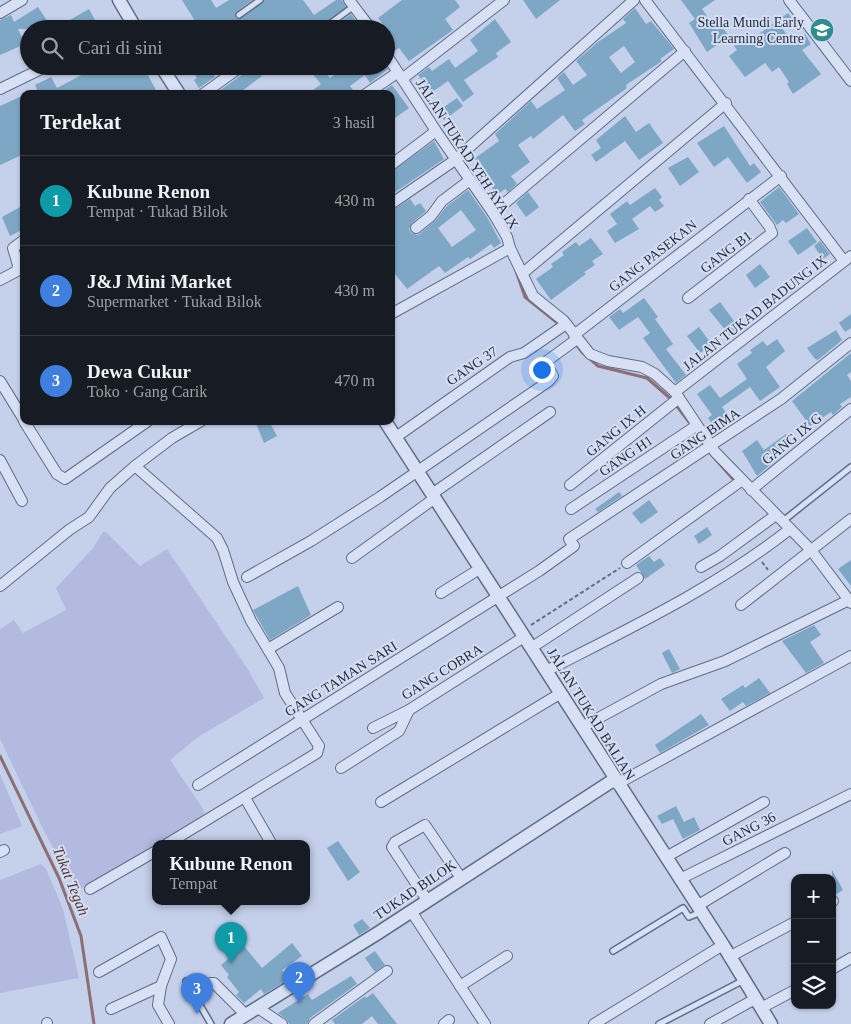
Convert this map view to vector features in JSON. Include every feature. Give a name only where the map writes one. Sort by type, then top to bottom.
[{"type":"street","points":[[0,13],[22,0]]},
{"type":"street","points":[[119,0],[129,20]]},
{"type":"street","points":[[374,90],[400,76],[503,0]]},
{"type":"street","points":[[395,201],[455,160],[634,0]]},
{"type":"street","points":[[644,0],[781,176],[848,258]]},
{"type":"street","points":[[789,0],[851,80]]},
{"type":"street","points":[[351,3],[364,20]]},
{"type":"street","points":[[493,213],[685,51]]},
{"type":"street","name":"JALAN TUKAD YEH AYA IX","points":[[395,68],[436,132],[493,213],[507,237],[510,248],[532,296],[566,324],[595,357],[642,367],[654,374],[677,395],[711,447],[741,481],[811,550],[850,601]]},
{"type":"street","points":[[0,89],[29,75]]},
{"type":"street","points":[[167,75],[176,90]]},
{"type":"street","points":[[209,90],[229,75]]},
{"type":"street","points":[[523,273],[726,103]]},
{"type":"street","points":[[395,162],[436,132]]},
{"type":"street","name":"GANG PASEKAN","points":[[418,473],[551,379],[552,374],[547,362],[749,199],[781,176]]},
{"type":"street","points":[[416,228],[432,216],[442,201],[470,180]]},
{"type":"street","name":"GANG B1","points":[[688,298],[772,233],[770,226],[749,199]]},
{"type":"street","points":[[0,280],[16,271],[18,265],[13,248],[20,243]]},
{"type":"street","points":[[395,312],[510,248]]},
{"type":"street","name":"JALAN TUKAD BADUNG IX","points":[[677,395],[848,258]]},
{"type":"street","name":"GANG 37","points":[[396,437],[510,357],[524,353],[566,324]]},
{"type":"street","name":"GANG BIMA","points":[[569,540],[781,399],[851,343]]},
{"type":"street","points":[[0,382],[20,414]]},
{"type":"street","name":"GANG IX H","points":[[570,485],[677,395]]},
{"type":"street","name":"GANG IX G","points":[[751,490],[851,409]]},
{"type":"street","points":[[352,558],[433,496],[550,412]]},
{"type":"street","points":[[26,425],[57,474],[64,479],[142,425]]},
{"type":"street","points":[[0,586],[89,516],[110,488],[135,466],[172,438],[194,425]]},
{"type":"street","name":"JALAN TUKAD BALIAN","points":[[388,425],[561,693],[616,782],[723,945],[769,1023]]},
{"type":"street","name":"GANG H1","points":[[571,509],[696,426]]},
{"type":"street","points":[[0,460],[22,501]]},
{"type":"street","points":[[135,466],[217,538],[223,550],[232,582],[251,621],[279,668],[286,694],[319,746],[317,753],[174,840]]},
{"type":"street","points":[[248,576],[318,537],[418,473]]},
{"type":"street","points":[[627,562],[741,481]]},
{"type":"street","points":[[701,567],[779,518]]},
{"type":"street","points":[[741,605],[851,519]]},
{"type":"street","points":[[546,671],[677,604],[756,555],[790,529]]},
{"type":"street","name":"GANG TAMAN SARI","points":[[198,785],[499,597],[574,546],[569,540]]},
{"type":"street","points":[[441,593],[481,568]]},
{"type":"street","name":"GANG COBRA","points":[[372,728],[409,710],[526,639],[638,578]]},
{"type":"street","points":[[582,727],[661,684],[725,661],[850,601]]},
{"type":"street","points":[[268,649],[338,607]]},
{"type":"street","points":[[616,782],[851,656]]},
{"type":"street","points":[[381,802],[561,693]]},
{"type":"street","points":[[341,768],[399,731],[409,710]]},
{"type":"street","name":"TUKAD BILOK","points":[[231,1024],[616,782]]},
{"type":"street","name":"GANG 36","points":[[680,880],[851,794]]},
{"type":"street","points":[[245,798],[269,840]]},
{"type":"street","points":[[666,857],[764,802]]},
{"type":"street","points":[[427,900],[392,847],[395,842],[425,825],[461,878]]},
{"type":"street","points":[[90,888],[152,853]]},
{"type":"street","points":[[699,909],[785,853]]},
{"type":"street","points":[[411,910],[485,1024]]},
{"type":"street","points":[[729,956],[791,924]]},
{"type":"street","points":[[99,972],[161,936],[171,959],[161,986],[158,1005],[169,1024]]},
{"type":"street","points":[[594,1024],[723,945]]},
{"type":"street","points":[[460,986],[507,956]]},
{"type":"street","points":[[836,967],[851,958]]},
{"type":"street","points":[[314,1024],[387,971]]},
{"type":"street","points":[[199,993],[211,983],[214,983],[246,1015]]},
{"type":"street","points":[[111,1010],[161,986]]},
{"type":"street","points":[[710,1024],[791,992]]},
{"type":"street","points":[[258,1008],[282,1024]]},
{"type":"lane","points":[[239,15],[260,0]]},
{"type":"lane","points":[[333,20],[351,3]]},
{"type":"lane","points":[[779,518],[851,467]]},
{"type":"lane","points":[[614,951],[683,908],[690,917],[699,909]]},
{"type":"lane","points":[[659,1024],[744,980]]},
{"type":"lane","points":[[186,981],[212,1024]]},
{"type":"path","points":[[756,555],[776,579]]},
{"type":"path","points":[[526,639],[627,562]]},
{"type":"shaded area","points":[[103,532],[106,532],[140,566],[167,549],[247,668],[264,698],[198,737],[170,760],[203,809],[205,816],[164,840],[152,840],[152,847],[81,889],[71,880],[46,835],[0,739],[0,629],[14,620],[23,633],[66,610],[56,588],[93,548]]},
{"type":"shaded area","points":[[0,774],[22,826],[0,834]]},
{"type":"shaded area","points":[[41,864],[46,869],[63,909],[79,978],[0,993],[0,880]]},
{"type":"building","points":[[182,0],[211,0],[216,8],[229,0],[252,0],[235,13],[235,17],[239,19],[264,0],[303,0],[314,15],[336,0],[342,0],[346,7],[330,20],[194,20]]},
{"type":"building","points":[[402,0],[455,0],[460,7],[445,19],[453,30],[409,61],[399,48],[395,51],[395,20],[380,20],[378,18]]},
{"type":"building","points":[[523,0],[560,0],[536,19]]},
{"type":"building","points":[[681,0],[715,0],[702,9],[717,30],[722,27],[729,36],[707,52],[689,23],[695,19]]},
{"type":"building","points":[[38,7],[47,20],[20,20],[20,29],[18,29],[20,46],[0,55],[0,20],[11,15],[14,22]]},
{"type":"building","points":[[635,8],[646,24],[651,21],[674,49],[660,59],[662,61],[626,85],[627,88],[582,120],[585,124],[575,131],[563,115],[533,139],[531,136],[518,145],[530,162],[511,176],[517,184],[508,192],[505,189],[497,195],[474,159],[499,141],[495,134],[531,101],[537,109],[565,90],[557,78],[564,72],[573,85],[587,75],[576,61],[598,42],[626,23],[623,19]],"holes":[[[624,46],[635,62],[621,73],[609,57]]]},
{"type":"building","points":[[89,9],[95,20],[70,20]]},
{"type":"building","points":[[788,13],[793,20],[782,28],[793,43],[805,34],[811,44],[802,50],[821,74],[793,94],[787,84],[789,82],[779,67],[772,72],[765,63],[745,77],[729,56],[737,50],[734,46],[746,37],[749,41]]},
{"type":"building","points":[[351,14],[356,20],[343,20]]},
{"type":"building","points":[[495,19],[511,42],[496,53],[498,57],[464,80],[474,94],[463,102],[448,81],[431,93],[418,75],[429,67],[432,71],[449,59],[455,68],[478,51],[470,40]]},
{"type":"building","points":[[81,75],[148,75],[156,90],[37,90],[35,85],[51,77],[57,88]]},
{"type":"building","points":[[195,75],[214,75],[215,77],[199,88],[194,80],[197,78]]},
{"type":"building","points":[[242,75],[262,76],[243,90],[221,90]]},
{"type":"building","points":[[314,75],[328,75],[330,78],[334,75],[365,75],[350,86],[353,90],[313,90],[321,84]]},
{"type":"building","points":[[365,75],[380,75],[370,83]]},
{"type":"building","points":[[392,85],[409,108],[395,118],[395,90],[385,90]]},
{"type":"building","points":[[20,97],[20,156],[0,165],[0,106]]},
{"type":"building","points":[[457,98],[463,106],[444,120],[438,111]]},
{"type":"building","points":[[625,116],[636,132],[649,123],[663,143],[639,160],[625,141],[596,162],[591,155],[601,148],[596,140]]},
{"type":"building","points":[[724,126],[750,166],[754,163],[761,172],[747,183],[728,157],[714,167],[697,143]]},
{"type":"building","points":[[434,141],[444,159],[395,192],[395,169]]},
{"type":"building","points":[[688,157],[699,172],[680,186],[668,168]]},
{"type":"building","points":[[779,187],[799,214],[786,223],[783,220],[777,225],[760,202]]},
{"type":"building","points":[[655,188],[662,197],[659,200],[664,206],[655,212],[650,206],[632,219],[639,229],[615,243],[607,231],[617,224],[610,214],[627,201],[630,205]]},
{"type":"building","points":[[468,190],[487,217],[501,243],[494,248],[491,244],[445,273],[439,266],[407,289],[395,274],[395,208],[410,199],[415,206],[420,203],[426,211],[412,223],[409,229],[411,233],[418,235],[435,221],[447,206]],"holes":[[[461,210],[476,230],[452,247],[438,228]]]},
{"type":"building","points":[[528,192],[539,207],[526,217],[516,203]]},
{"type":"building","points":[[20,207],[20,231],[10,236],[2,217]]},
{"type":"building","points":[[807,228],[817,242],[798,255],[788,241]]},
{"type":"building","points":[[591,238],[603,254],[592,261],[595,265],[584,272],[586,274],[551,300],[536,279],[553,267],[551,264],[564,255],[562,252],[576,242],[579,246]]},
{"type":"building","points":[[820,241],[830,254],[823,259],[814,246]]},
{"type":"building","points":[[760,264],[770,277],[755,288],[746,275]]},
{"type":"building","points":[[644,298],[658,317],[655,319],[673,344],[666,349],[686,375],[676,383],[643,338],[650,333],[638,317],[619,330],[609,317],[620,309],[623,313]]},
{"type":"building","points":[[720,302],[740,329],[730,336],[709,310]]},
{"type":"building","points":[[851,314],[851,328],[845,332],[839,323]]},
{"type":"building","points":[[699,327],[712,345],[700,353],[687,336]]},
{"type":"building","points":[[836,330],[842,340],[818,360],[815,359],[807,348]]},
{"type":"building","points":[[777,339],[785,351],[766,367],[780,387],[760,401],[750,387],[722,407],[733,422],[718,432],[708,418],[712,415],[697,394],[710,385],[720,398],[747,379],[737,364],[752,353],[750,350],[763,341],[767,346]]},
{"type":"building","points":[[851,353],[851,372],[847,375],[851,381],[851,397],[840,404],[842,407],[833,415],[831,412],[810,426],[792,401]]},
{"type":"building","points":[[257,425],[271,425],[277,436],[264,443]]},
{"type":"building","points":[[786,434],[794,444],[757,476],[742,451],[757,440],[764,450]]},
{"type":"building","points":[[619,492],[622,496],[598,512],[595,509]]},
{"type":"building","points":[[649,500],[658,512],[641,524],[632,513]]},
{"type":"building","points":[[707,527],[712,535],[699,544],[694,536]]},
{"type":"building","points":[[649,556],[654,562],[660,558],[665,565],[645,579],[636,565]]},
{"type":"building","points":[[851,560],[851,586],[838,569]]},
{"type":"building","points":[[298,586],[311,615],[270,640],[253,610]]},
{"type":"building","points":[[814,625],[821,635],[810,642],[824,663],[806,673],[782,641]]},
{"type":"building","points":[[669,649],[680,669],[672,673],[662,653]]},
{"type":"building","points":[[759,678],[770,693],[746,706],[743,702],[730,711],[721,699],[743,685],[745,688]]},
{"type":"building","points":[[701,714],[709,725],[660,753],[655,745]]},
{"type":"building","points":[[676,806],[684,822],[694,817],[700,830],[683,839],[673,819],[662,824],[657,816]]},
{"type":"building","points":[[338,841],[360,872],[348,881],[327,848]]},
{"type":"building","points":[[836,877],[843,890],[836,894]]},
{"type":"building","points":[[362,919],[370,928],[359,935],[353,925]]},
{"type":"building","points":[[292,943],[302,956],[282,970],[289,979],[264,994],[261,989],[244,1003],[236,995],[239,992],[227,977],[229,975],[221,965],[244,946],[262,968]]},
{"type":"building","points":[[375,951],[385,965],[375,972],[365,958]]},
{"type":"building","points":[[351,976],[357,984],[310,1018],[307,1024],[289,1024],[278,1013],[308,994],[312,1000]]},
{"type":"building","points":[[373,993],[397,1024],[378,1024],[372,1016],[362,1024],[335,1024],[332,1020],[365,996],[366,998]]},
{"type":"waterway","points":[[515,268],[525,297],[560,325]]},
{"type":"waterway","points":[[575,343],[598,366],[647,378],[672,400]]},
{"type":"waterway","points":[[676,405],[689,422]]},
{"type":"waterway","points":[[696,434],[705,446]]},
{"type":"waterway","points":[[710,453],[733,479]]},
{"type":"waterway","name":"Tukat Tegah","points":[[0,756],[59,878],[81,936],[94,1024]]},
{"type":"place","name":"Stella Mundi Early Learning Centre","points":[[822,30]]},
{"type":"place","name":"Kubune Renon","points":[[231,963]]},
{"type":"place","name":"J&J Mini Market","points":[[299,1003]]},
{"type":"place","name":"Dewa Cukur","points":[[197,1014]]}]
